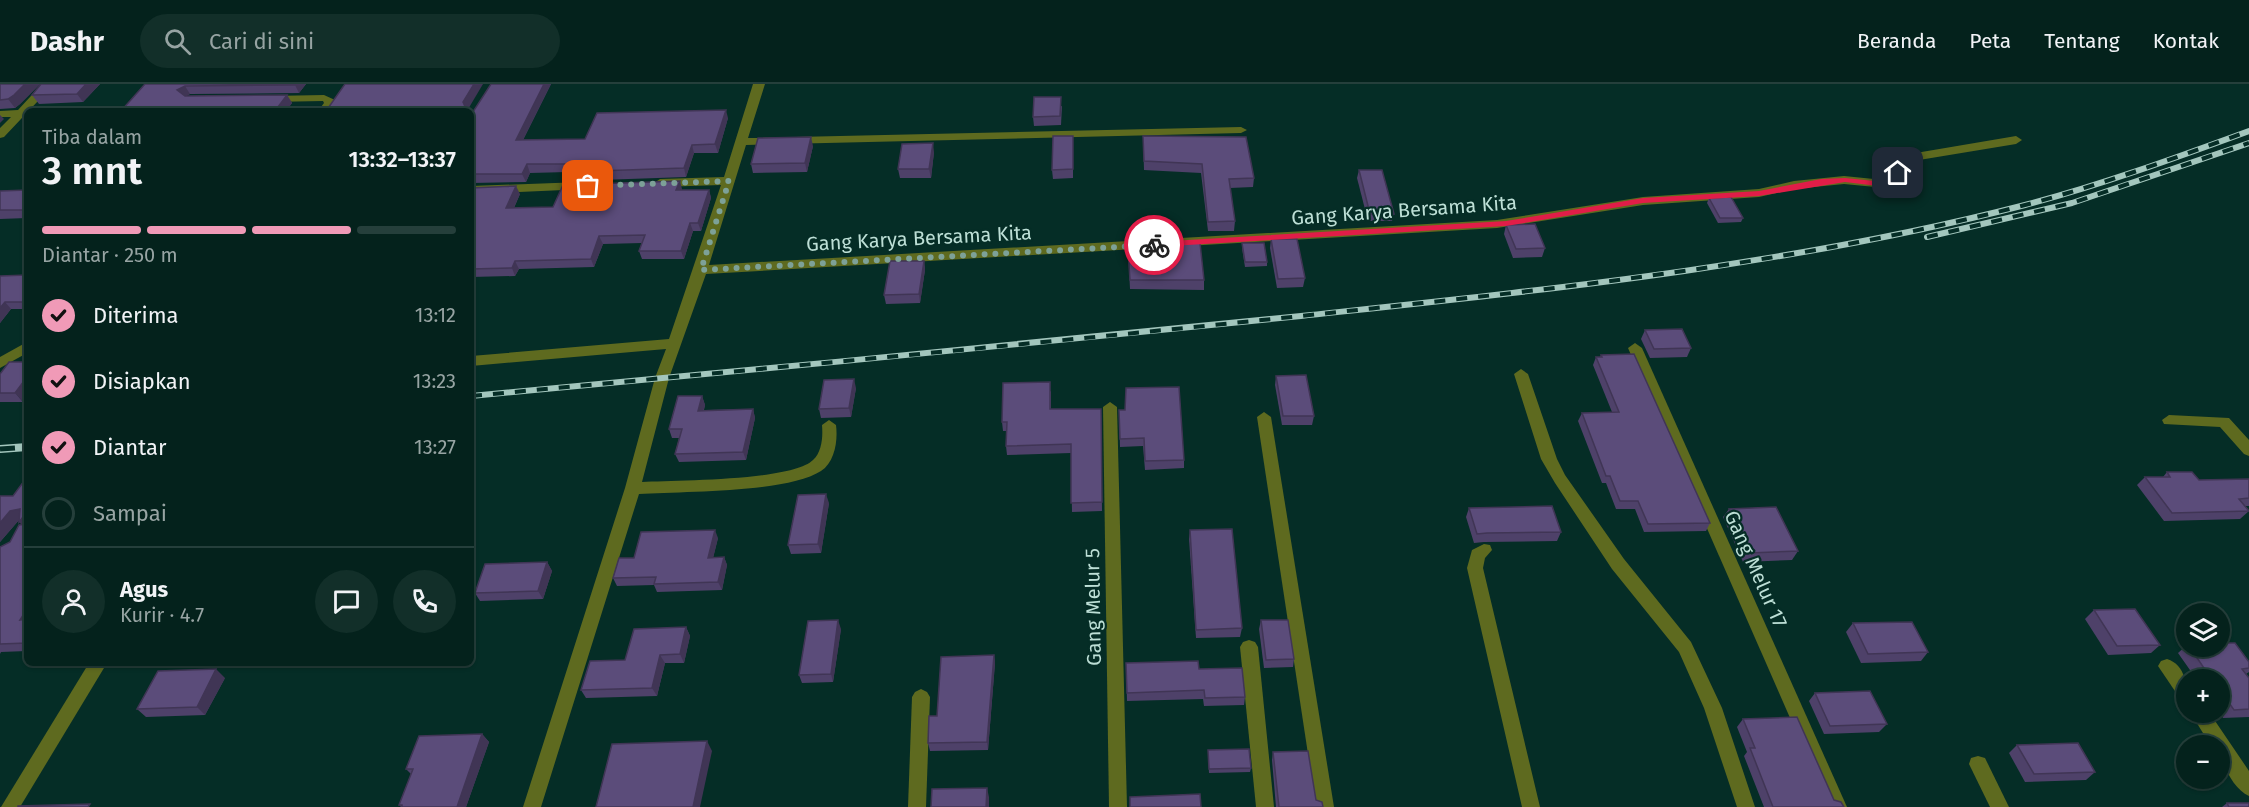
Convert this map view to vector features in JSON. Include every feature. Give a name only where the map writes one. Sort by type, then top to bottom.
[{"type":"street","points":[[25,108],[48,84]]},
{"type":"street","points":[[532,807],[633,488],[662,378],[701,270],[759,84]]},
{"type":"street","points":[[255,99],[324,98],[330,103],[326,108]]},
{"type":"street","points":[[0,135],[24,109]]},
{"type":"street","points":[[0,114],[20,113]]},
{"type":"street","points":[[742,142],[1241,130]]},
{"type":"street","name":"Gang Karya Bersama Kita","points":[[701,270],[1506,224],[1643,201],[1759,193],[1821,182],[1845,180],[1886,184],[1897,179],[1902,159],[2016,140]]},
{"type":"street","points":[[647,184],[729,181]]},
{"type":"street","points":[[474,190],[600,186]]},
{"type":"street","points":[[474,361],[675,343]]},
{"type":"street","name":"Gang Melur 17","points":[[1635,348],[1838,807]]},
{"type":"street","points":[[0,363],[24,349]]},
{"type":"street","points":[[1521,374],[1549,459],[1560,479],[1618,564],[1685,647],[1713,708],[1746,807]]},
{"type":"street","name":"Gang Melur 5","points":[[1110,407],[1118,807]]},
{"type":"street","points":[[1264,417],[1325,807]]},
{"type":"street","points":[[2169,420],[2224,422],[2249,450]]},
{"type":"street","points":[[633,488],[759,480],[807,471],[818,465],[826,453],[831,435],[829,425]]},
{"type":"street","points":[[1484,550],[1478,555],[1475,568],[1531,807]]},
{"type":"street","points":[[1249,646],[1265,807]]},
{"type":"street","points":[[8,802],[97,666]]},
{"type":"street","points":[[2167,666],[2176,679]]},
{"type":"street","points":[[917,807],[921,698]]},
{"type":"street","points":[[2206,723],[2249,787]]},
{"type":"street","points":[[1978,764],[2000,807]]},
{"type":"building","points":[[0,84],[25,84],[8,99],[0,100]]},
{"type":"building","points":[[41,84],[86,84],[77,94],[32,95]]},
{"type":"building","points":[[145,84],[295,84],[185,86],[177,90],[185,96],[287,95],[277,108],[124,108]]},
{"type":"building","points":[[345,84],[474,84],[463,102],[466,108],[328,108]]},
{"type":"building","points":[[491,84],[544,84],[516,140],[585,139],[597,113],[726,110],[715,144],[692,145],[684,168],[568,172],[572,164],[527,164],[522,174],[474,174],[474,110]]},
{"type":"building","points":[[1034,97],[1061,97],[1060,116],[1033,117]]},
{"type":"building","points":[[1053,136],[1073,136],[1073,169],[1052,170]]},
{"type":"building","points":[[1143,136],[1246,137],[1254,178],[1229,179],[1235,221],[1208,222],[1202,164],[1144,161]]},
{"type":"building","points":[[811,137],[805,163],[751,164],[758,138]]},
{"type":"building","points":[[933,143],[929,169],[898,169],[902,144]]},
{"type":"building","points":[[1359,170],[1382,170],[1394,214],[1370,214]]},
{"type":"building","points":[[680,181],[676,190],[709,190],[698,223],[690,223],[681,251],[639,251],[645,235],[599,236],[591,259],[515,261],[512,268],[474,269],[474,188],[516,186],[506,208],[553,207],[563,185]]},
{"type":"building","points":[[24,190],[24,210],[0,210],[0,191]]},
{"type":"building","points":[[1731,197],[1743,218],[1720,218],[1709,198]]},
{"type":"building","points":[[1535,224],[1545,248],[1516,249],[1506,225]]},
{"type":"building","points":[[1271,239],[1297,239],[1305,278],[1278,279]]},
{"type":"building","points":[[1200,243],[1204,280],[1130,280],[1128,250],[1180,249],[1179,244]]},
{"type":"building","points":[[1242,243],[1264,243],[1267,262],[1245,262]]},
{"type":"building","points":[[890,261],[924,261],[919,294],[884,295]]},
{"type":"building","points":[[24,275],[24,302],[5,302],[0,308],[0,276]]},
{"type":"building","points":[[1682,329],[1691,348],[1654,349],[1645,330]]},
{"type":"building","points":[[1634,354],[1710,523],[1648,524],[1638,501],[1620,501],[1610,476],[1606,476],[1582,413],[1619,412],[1596,357]]},
{"type":"building","points":[[9,362],[24,362],[24,381],[15,393],[0,393],[0,374]]},
{"type":"building","points":[[1306,375],[1314,416],[1283,416],[1276,376]]},
{"type":"building","points":[[854,379],[849,408],[819,409],[824,380]]},
{"type":"building","points":[[1050,382],[1050,409],[1101,409],[1102,502],[1071,503],[1071,444],[1006,446],[1007,422],[1002,422],[1003,383]]},
{"type":"building","points":[[1179,387],[1184,460],[1145,461],[1144,438],[1120,439],[1119,410],[1125,410],[1126,388]]},
{"type":"building","points":[[678,396],[702,396],[698,411],[753,409],[743,452],[675,454],[682,429],[669,429]]},
{"type":"building","points":[[2167,472],[2192,472],[2199,480],[2249,479],[2249,498],[2239,499],[2249,511],[2172,513],[2145,477],[2170,477]]},
{"type":"building","points":[[24,481],[24,516],[19,522],[20,509],[10,511],[0,523],[0,496],[13,496]]},
{"type":"building","points":[[826,494],[818,544],[788,545],[798,495]]},
{"type":"building","points":[[1552,506],[1561,532],[1477,534],[1469,508]]},
{"type":"building","points":[[1776,507],[1798,551],[1749,553],[1729,509]]},
{"type":"building","points":[[24,524],[24,614],[20,620],[24,619],[24,643],[0,644],[0,547],[10,542],[19,525]]},
{"type":"building","points":[[1232,529],[1242,628],[1196,630],[1190,530]]},
{"type":"building","points":[[715,530],[708,558],[724,557],[718,582],[654,584],[656,577],[613,578],[619,558],[634,558],[641,532]]},
{"type":"building","points":[[547,562],[538,591],[475,593],[485,564]]},
{"type":"building","points":[[2135,609],[2160,645],[2117,646],[2094,610]]},
{"type":"building","points":[[838,620],[831,674],[799,675],[808,621]]},
{"type":"building","points":[[1261,620],[1288,620],[1294,659],[1266,660]]},
{"type":"building","points":[[1912,622],[1928,652],[1868,654],[1853,623]]},
{"type":"building","points":[[686,627],[680,654],[660,655],[652,688],[581,690],[590,661],[625,660],[634,629]]},
{"type":"building","points":[[2230,643],[2235,643],[2249,662],[2249,668],[2242,669],[2249,678],[2249,709],[2234,710],[2230,704],[2230,669],[2205,669],[2196,657],[2230,657]]},
{"type":"building","points":[[994,655],[987,742],[928,743],[929,716],[937,716],[941,657]]},
{"type":"building","points":[[1198,661],[1199,669],[1242,668],[1245,697],[1205,698],[1204,690],[1127,693],[1126,663]]},
{"type":"building","points":[[216,669],[197,707],[137,709],[158,671]]},
{"type":"building","points":[[1870,691],[1887,724],[1830,726],[1815,693]]},
{"type":"building","points":[[1797,717],[1834,800],[1841,802],[1844,807],[1773,807],[1750,748],[1755,748],[1743,719]]},
{"type":"building","points":[[482,734],[457,807],[402,807],[399,805],[413,769],[406,769],[419,736]]},
{"type":"building","points":[[707,741],[693,807],[596,807],[612,744]]},
{"type":"building","points":[[2078,743],[2095,772],[2034,774],[2017,745]]},
{"type":"building","points":[[1249,749],[1251,768],[1209,769],[1208,750]]},
{"type":"building","points":[[1308,751],[1316,800],[1322,802],[1323,807],[1279,807],[1273,752]]},
{"type":"building","points":[[987,788],[986,807],[931,807],[932,789]]},
{"type":"building","points":[[1200,794],[1201,807],[1130,807],[1130,797]]},
{"type":"building","points":[[2227,803],[2249,803],[2249,807],[2229,807]]},
{"type":"building","points":[[90,804],[88,807],[18,807],[18,806]]},
{"type":"railway","points":[[474,396],[1197,327],[1665,274],[1846,244],[2025,205],[2110,180],[2249,131]]},
{"type":"railway","points":[[1927,237],[2072,203],[2249,143]]},
{"type":"railway","points":[[0,449],[24,447]]},
{"type":"way so far","points":[[588,186],[729,181],[701,270],[1154,245]]},
{"type":"route","points":[[1154,245],[1506,224],[1548,215],[1608,208],[1643,201],[1759,193],[1821,182],[1845,180],[1886,184],[1897,179],[1898,173]]}]
